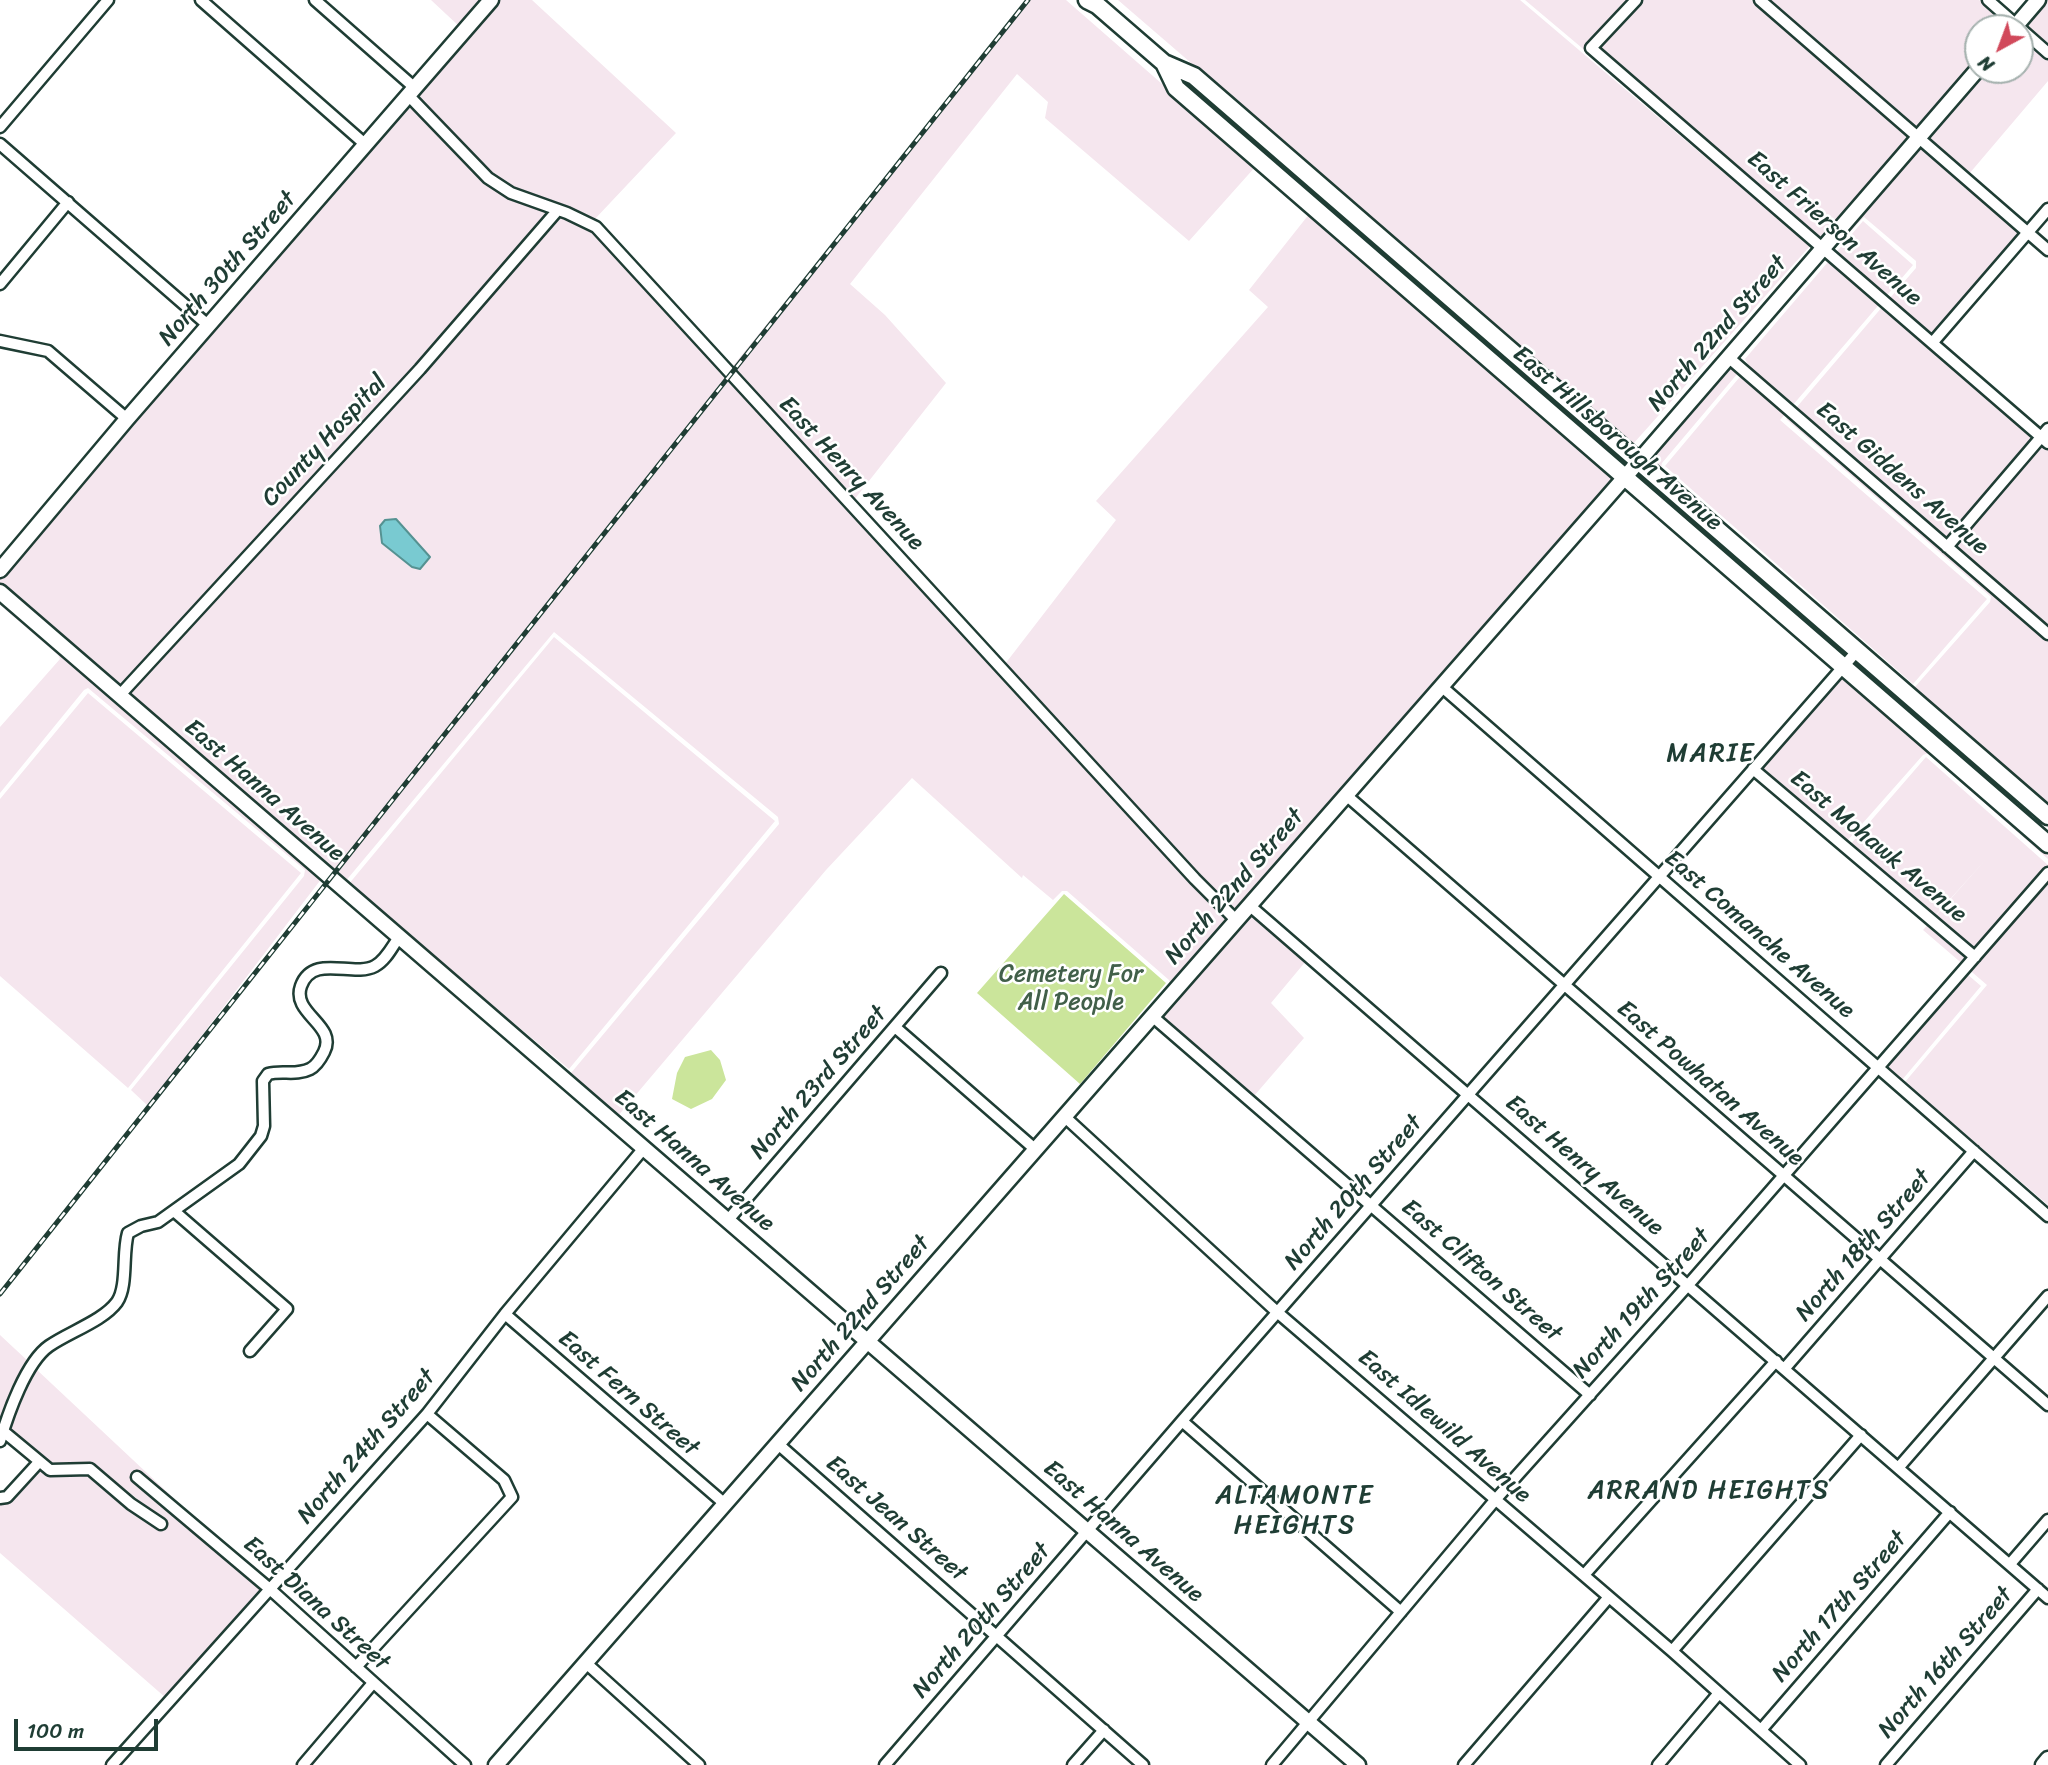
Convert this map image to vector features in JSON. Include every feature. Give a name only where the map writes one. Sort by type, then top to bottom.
[{"type":"main road","name":"East Hillsborough Avenue","points":[[1093,2],[1164,63],[1194,75],[2048,816]]},
{"type":"main road","name":"East Hillsborough Avenue","points":[[1164,63],[1176,88],[2048,844]]},
{"type":"street","points":[[0,127],[108,0]]},
{"type":"street","points":[[201,0],[366,145]]},
{"type":"street","points":[[315,0],[412,92]]},
{"type":"street","name":"North 30th Street","points":[[0,570],[127,419],[491,0]]},
{"type":"street","name":"East Frierson Avenue","points":[[1636,0],[1591,48],[2046,436]]},
{"type":"street","points":[[1760,0],[2048,250]]},
{"type":"street","points":[[1988,0],[2003,14]]},
{"type":"street","points":[[2026,14],[2038,0]]},
{"type":"street","points":[[2034,41],[2048,52]]},
{"type":"street","name":"North 22nd Street","points":[[496,1765],[1625,477],[1965,84]]},
{"type":"street","name":"East Henry Avenue","points":[[412,92],[488,178],[511,194],[567,213],[596,227],[1195,879],[1236,920]]},
{"type":"street","points":[[0,144],[209,326]]},
{"type":"street","points":[[2,282],[68,202]]},
{"type":"street","points":[[1933,342],[2048,209]]},
{"type":"street","name":"County Hospital","points":[[119,696],[420,369],[557,211]]},
{"type":"street","points":[[0,341],[48,351],[127,419]]},
{"type":"street","name":"East Giddens Avenue","points":[[1728,357],[2048,634]]},
{"type":"street","points":[[1947,547],[2046,436]]},
{"type":"street","name":"East Hanna Avenue","points":[[0,592],[1358,1765]]},
{"type":"street","name":"North 20th Street","points":[[885,1765],[1277,1312],[1857,651]]},
{"type":"street","name":"East Comanche Avenue","points":[[1441,686],[2048,1216]]},
{"type":"street","name":"East Mohawk Avenue","points":[[1754,769],[1975,957]]},
{"type":"street","name":"East Powhatan Avenue","points":[[1346,794],[2048,1405]]},
{"type":"street","name":"North 19th Street","points":[[1272,1765],[1496,1499],[1689,1284],[2048,873]]},
{"type":"street","name":"East Henry Avenue","points":[[1249,905],[2048,1598]]},
{"type":"street","points":[[161,1524],[131,1504],[90,1469],[50,1470],[1,1436],[26,1376],[38,1356],[47,1347],[106,1312],[117,1301],[123,1288],[123,1257],[128,1233],[158,1222],[239,1164],[261,1136],[264,1126],[263,1081],[268,1074],[293,1074],[312,1069],[321,1058],[327,1047],[326,1038],[318,1023],[302,1008],[300,1001],[301,985],[307,977],[327,967],[344,970],[372,968],[383,960],[399,937]]},
{"type":"street","name":"North 23rd Street","points":[[728,1220],[942,974]]},
{"type":"street","name":"East Clifton Street","points":[[1152,1016],[1590,1395]]},
{"type":"street","points":[[895,1027],[1036,1150]]},
{"type":"street","name":"East Idlewild Avenue","points":[[1065,1117],[1277,1312],[1672,1651],[1800,1765]]},
{"type":"street","name":"North 24th Street","points":[[112,1765],[427,1414],[505,1314],[644,1148]]},
{"type":"street","name":"North 18th Street","points":[[1785,1368],[1974,1151]]},
{"type":"street","points":[[174,1211],[287,1309],[250,1350]]},
{"type":"street","points":[[1899,1467],[2048,1296]]},
{"type":"street","name":"East Fern Street","points":[[505,1314],[724,1504]]},
{"type":"street","points":[[1584,1575],[1776,1360]]},
{"type":"street","points":[[356,1667],[512,1497],[504,1480],[427,1414]]},
{"type":"street","points":[[1182,1421],[1401,1612]]},
{"type":"street","points":[[1672,1651],[1861,1435]]},
{"type":"street","name":"East Jean Street","points":[[778,1444],[1143,1765]]},
{"type":"street","points":[[0,1498],[7,1497],[39,1462]]},
{"type":"street","name":"East Diana Street","points":[[137,1477],[271,1590],[465,1765]]},
{"type":"street","name":"North 17th Street","points":[[1761,1730],[1950,1512]]},
{"type":"street","name":"North 16th Street","points":[[2010,1564],[2048,1520]]},
{"type":"street","name":"North 16th Street","points":[[1886,1765],[2038,1588]]},
{"type":"street","points":[[1464,1765],[1609,1597]]},
{"type":"street","points":[[586,1663],[699,1765]]},
{"type":"street","points":[[303,1765],[373,1683]]},
{"type":"street","points":[[1658,1765],[1719,1693]]},
{"type":"street","points":[[1073,1765],[1104,1730]]},
{"type":"street","points":[[2043,1765],[2048,1759]]},
{"type":"shaded area","points":[[431,0],[485,0],[461,28]]},
{"type":"shaded area","points":[[498,0],[532,0],[676,133],[594,220],[570,208],[514,189],[491,174],[416,95]]},
{"type":"shaded area","points":[[1029,0],[1066,0],[1256,166],[1189,241],[1045,118],[1048,102],[1017,74],[850,284],[885,315],[946,383],[854,500],[732,367]]},
{"type":"shaded area","points":[[1118,0],[1520,0],[1810,246],[1633,444]]},
{"type":"shaded area","points":[[1525,0],[1629,0],[1584,48],[1588,53]]},
{"type":"shaded area","points":[[1642,0],[1751,0],[1911,138],[1823,240],[1599,47]]},
{"type":"shaded area","points":[[1768,0],[1979,0],[1995,14],[1964,14],[1964,78],[1919,130]]},
{"type":"shaded area","points":[[2048,0],[2048,45],[2034,33],[2033,14]]},
{"type":"shaded area","points":[[2034,48],[2048,60],[2048,81],[1969,174],[1926,137],[1972,84],[2034,84]]},
{"type":"shaded area","points":[[409,103],[484,183],[508,198],[548,214],[416,366],[119,689],[0,584],[0,578]]},
{"type":"shaded area","points":[[1919,145],[2020,233],[1933,335],[1890,298],[1916,268],[1916,261],[1864,217],[1834,249],[1831,246]]},
{"type":"shaded area","points":[[1310,213],[1616,480],[1236,912],[1005,664],[1116,520],[1096,501],[1268,307],[1249,290]]},
{"type":"shaded area","points":[[559,217],[593,232],[1191,883],[1229,921],[1164,995],[1170,985],[1169,980],[1067,891],[1062,891],[1053,900],[1023,875],[1022,878],[912,778],[826,870],[617,1117],[566,1072],[571,1073],[779,824],[778,817],[554,632],[344,883],[127,695],[424,373]]},
{"type":"shaded area","points":[[1863,221],[1913,265],[1780,420],[1987,599],[1913,684],[1665,466],[1749,366],[1745,359]]},
{"type":"shaded area","points":[[1883,306],[2034,438],[1947,539],[1796,408]]},
{"type":"shaded area","points":[[1728,364],[1738,373],[1662,463],[1661,468],[1914,688],[1990,602],[1991,597],[1786,419],[1789,416],[2048,641],[2048,808],[1647,458]]},
{"type":"shaded area","points":[[2042,444],[2048,450],[2048,626],[1955,546]]},
{"type":"shaded area","points":[[0,599],[322,878],[148,1106],[131,1090],[304,876],[305,870],[88,688],[0,793],[0,727],[60,659],[0,605]]},
{"type":"shaded area","points":[[554,637],[775,821],[569,1069],[348,885]]},
{"type":"shaded area","points":[[1842,677],[2048,856],[2048,859],[1928,753],[1923,755],[1847,841],[1761,768]]},
{"type":"shaded area","points":[[88,693],[301,873],[128,1088],[0,976],[0,799]]},
{"type":"shaded area","points":[[1926,757],[2048,865],[2048,1205],[1905,1082],[1987,985],[1923,930],[1988,857],[1933,918],[1849,846]]},
{"type":"shaded area","points":[[1249,913],[1306,961],[1271,1003],[1304,1038],[1254,1096],[1161,1017]]},
{"type":"shaded area","points":[[1967,974],[1981,986],[1902,1080],[1886,1065]]},
{"type":"shaded area","points":[[0,1335],[29,1362],[0,1425]]},
{"type":"shaded area","points":[[36,1369],[196,1519],[137,1470],[130,1478],[263,1591],[166,1698],[0,1553],[0,1504],[8,1503],[39,1469],[49,1475],[88,1475],[161,1532],[168,1523],[94,1465],[52,1465],[9,1429]]},
{"type":"green space","name":"Cemetery For All People","points":[[1064,894],[1166,983],[1080,1084],[977,993]]},
{"type":"green space","points":[[711,1050],[720,1060],[726,1080],[712,1099],[691,1109],[672,1099],[677,1073],[685,1057]]},
{"type":"water","points":[[396,519],[430,557],[420,569],[412,567],[382,543],[380,526],[385,520]]},
{"type":"railway","points":[[0,1294],[1028,0]]},
{"type":"district","name":"MARIE","points":[[1711,754]]},
{"type":"district","name":"ARRAND HEIGHTS","points":[[1709,1491]]},
{"type":"district","name":"ALTAMONTE HEIGHTS","points":[[1295,1511]]}]
